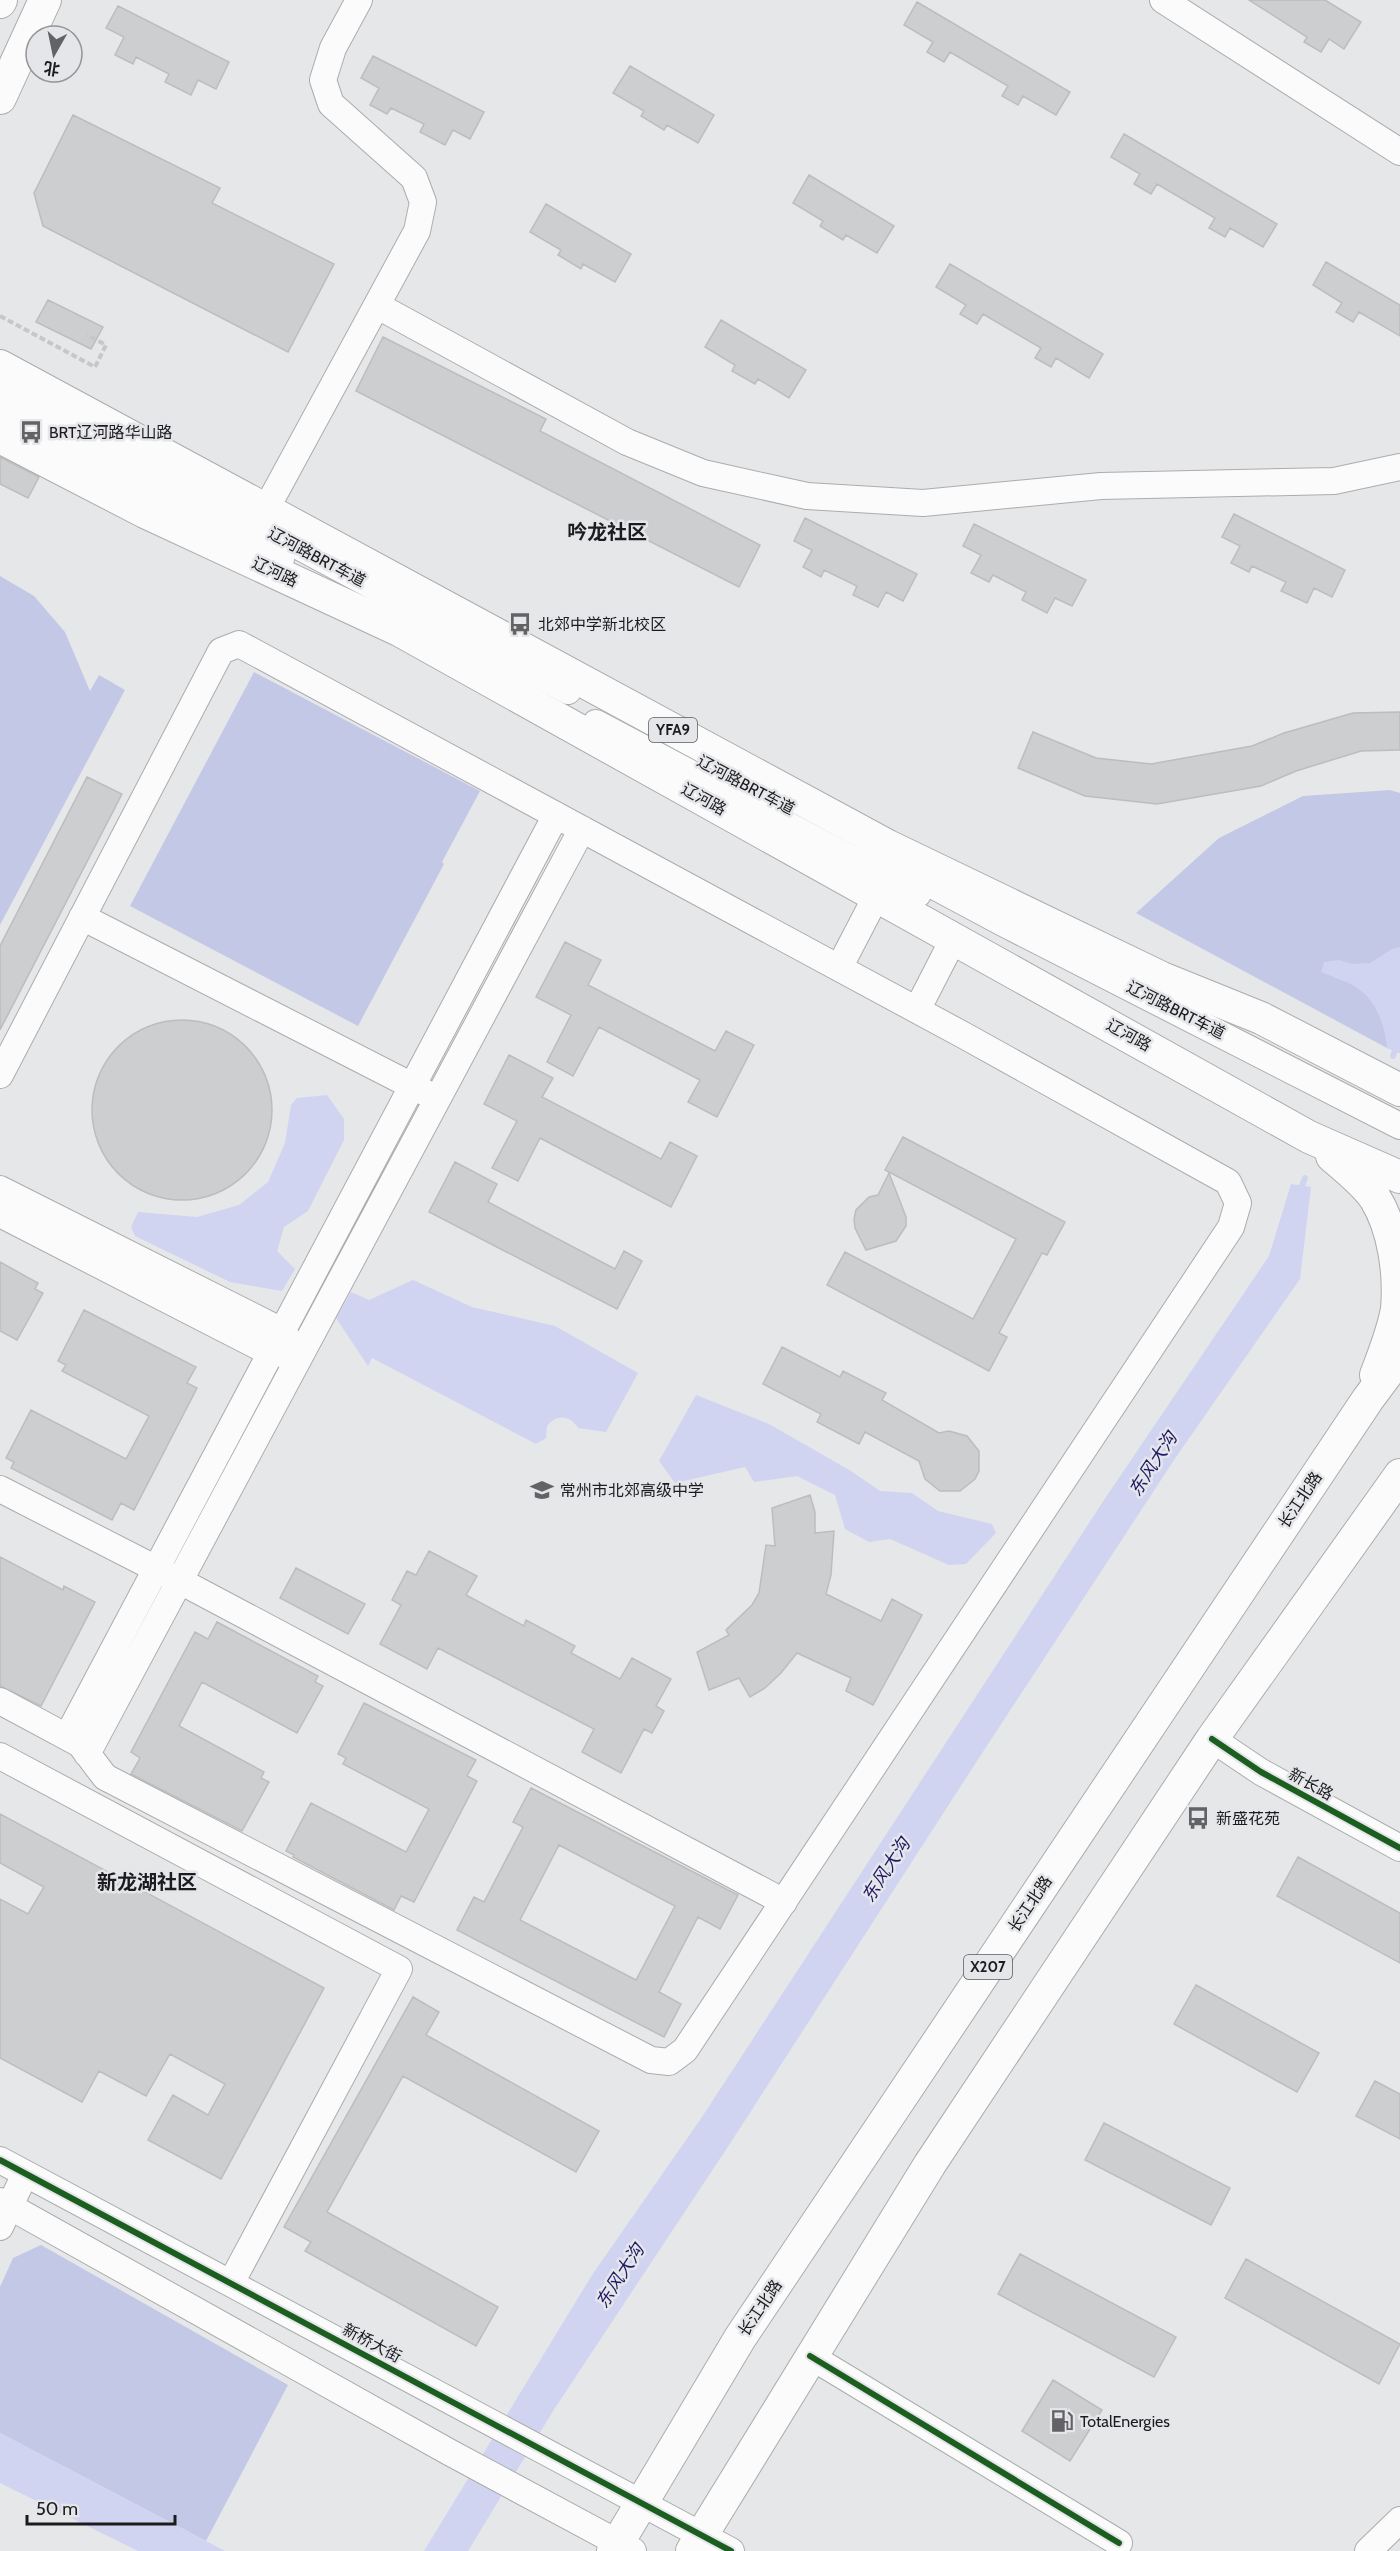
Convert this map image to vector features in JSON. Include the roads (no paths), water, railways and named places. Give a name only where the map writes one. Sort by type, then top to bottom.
[{"type":"main road","points":[[0,98],[45,0]]},
{"type":"main road","name":"YFA9","points":[[0,366],[888,846],[1162,978],[1261,1018],[1398,1088]]},
{"type":"main road","name":"辽河路","points":[[0,437],[145,512],[399,630],[878,895],[1347,1160]]},
{"type":"main road","points":[[1347,1160],[1400,1178]]},
{"type":"main road","points":[[1347,1160],[1374,1196],[1382,1213],[1394,1246],[1398,1280],[1397,1309],[1368,1399]]},
{"type":"main road","name":"长江北路","points":[[622,2548],[642,2503],[740,2338],[1368,1399],[1400,1356]]},
{"type":"main road","points":[[697,2543],[930,2164],[1212,1739],[1400,1475]]},
{"type":"street","points":[[265,511],[417,231],[423,202],[414,178],[331,104],[323,80],[333,48],[358,0]]},
{"type":"street","points":[[1163,0],[1400,152]]},
{"type":"street","points":[[378,306],[627,442],[702,473],[807,496],[923,503],[1101,486],[1334,481],[1400,467]]},
{"type":"street","name":"辽河路BRT车道","points":[[0,386],[1003,923],[1335,1098]]},
{"type":"street","name":"辽河路BRT车道","points":[[0,411],[693,773],[870,870],[1383,1122],[1400,1139]]},
{"type":"street","points":[[0,1075],[221,651],[239,644],[917,1010],[1228,1182],[1238,1203],[1231,1227],[784,1902],[685,2050],[669,2062],[651,2060],[105,1777],[80,1744],[0,1701]]},
{"type":"street","points":[[67,1737],[556,815]]},
{"type":"street","points":[[87,1754],[582,829]]},
{"type":"street","points":[[839,968],[878,895]]},
{"type":"street","points":[[82,917],[437,1099]]},
{"type":"street","points":[[917,1010],[954,938]]},
{"type":"street","points":[[0,1189],[300,1355]]},
{"type":"street","points":[[0,1214],[277,1342]]},
{"type":"street","points":[[0,1489],[180,1581],[784,1902]]},
{"type":"street","name":"新长路","points":[[1212,1739],[1261,1772],[1400,1848]]},
{"type":"street","points":[[0,1756],[399,1969],[231,2283]]},
{"type":"street","name":"新桥大街","points":[[0,2160],[642,2503],[697,2543],[730,2551]]},
{"type":"street","points":[[25,2174],[3,2211],[622,2548]]},
{"type":"street","points":[[810,2356],[1119,2543]]},
{"type":"street","points":[[1368,2551],[1400,2520]]},
{"type":"water","points":[[1400,947],[1400,1053],[1387,1048],[1379,1014],[1369,999],[1356,987],[1321,972],[1324,962],[1339,960],[1352,964],[1370,963],[1392,949]]},
{"type":"water","points":[[327,1095],[344,1119],[344,1140],[308,1211],[284,1227],[277,1251],[295,1269],[282,1291],[230,1282],[135,1236],[131,1227],[138,1212],[197,1217],[239,1205],[268,1182],[285,1143],[291,1105],[297,1098]]},
{"type":"water","points":[[1291,1184],[1311,1187],[1300,1279],[1176,1457],[977,1761],[731,2142],[553,2411],[468,2551],[424,2551],[592,2275],[702,2117],[1104,1500],[1269,1256]]},
{"type":"water","points":[[413,1280],[472,1307],[555,1326],[638,1373],[606,1432],[578,1428],[567,1418],[559,1418],[547,1426],[546,1438],[536,1444],[372,1358],[368,1366],[336,1318],[351,1292],[369,1300]]},
{"type":"water","points":[[696,1395],[769,1424],[851,1471],[880,1491],[912,1493],[938,1511],[992,1524],[996,1533],[966,1564],[949,1565],[890,1539],[869,1542],[845,1529],[835,1495],[797,1476],[754,1482],[745,1467],[675,1483],[659,1461]]},
{"type":"water","points":[[0,2433],[225,2551],[138,2551],[0,2483]]},
{"type":"waterway","name":"东风大沟","points":[[1393,1056],[1400,1036]]},
{"type":"waterway","name":"东风大沟","points":[[1299,1194],[1305,1178]]},
{"type":"place","name":"BRT辽河路华山路","points":[[31,432]]},
{"type":"place","name":"北郊中学新北校区","points":[[520,624]]},
{"type":"place","name":"常州市北郊高级中学","points":[[542,1490]]},
{"type":"place","name":"新盛花苑","points":[[1198,1818]]},
{"type":"place","name":"TotalEnergies","points":[[1062,2421]]},
{"type":"district","name":"吟龙社区","points":[[607,532]]},
{"type":"district","name":"新龙湖社区","points":[[147,1882]]}]
